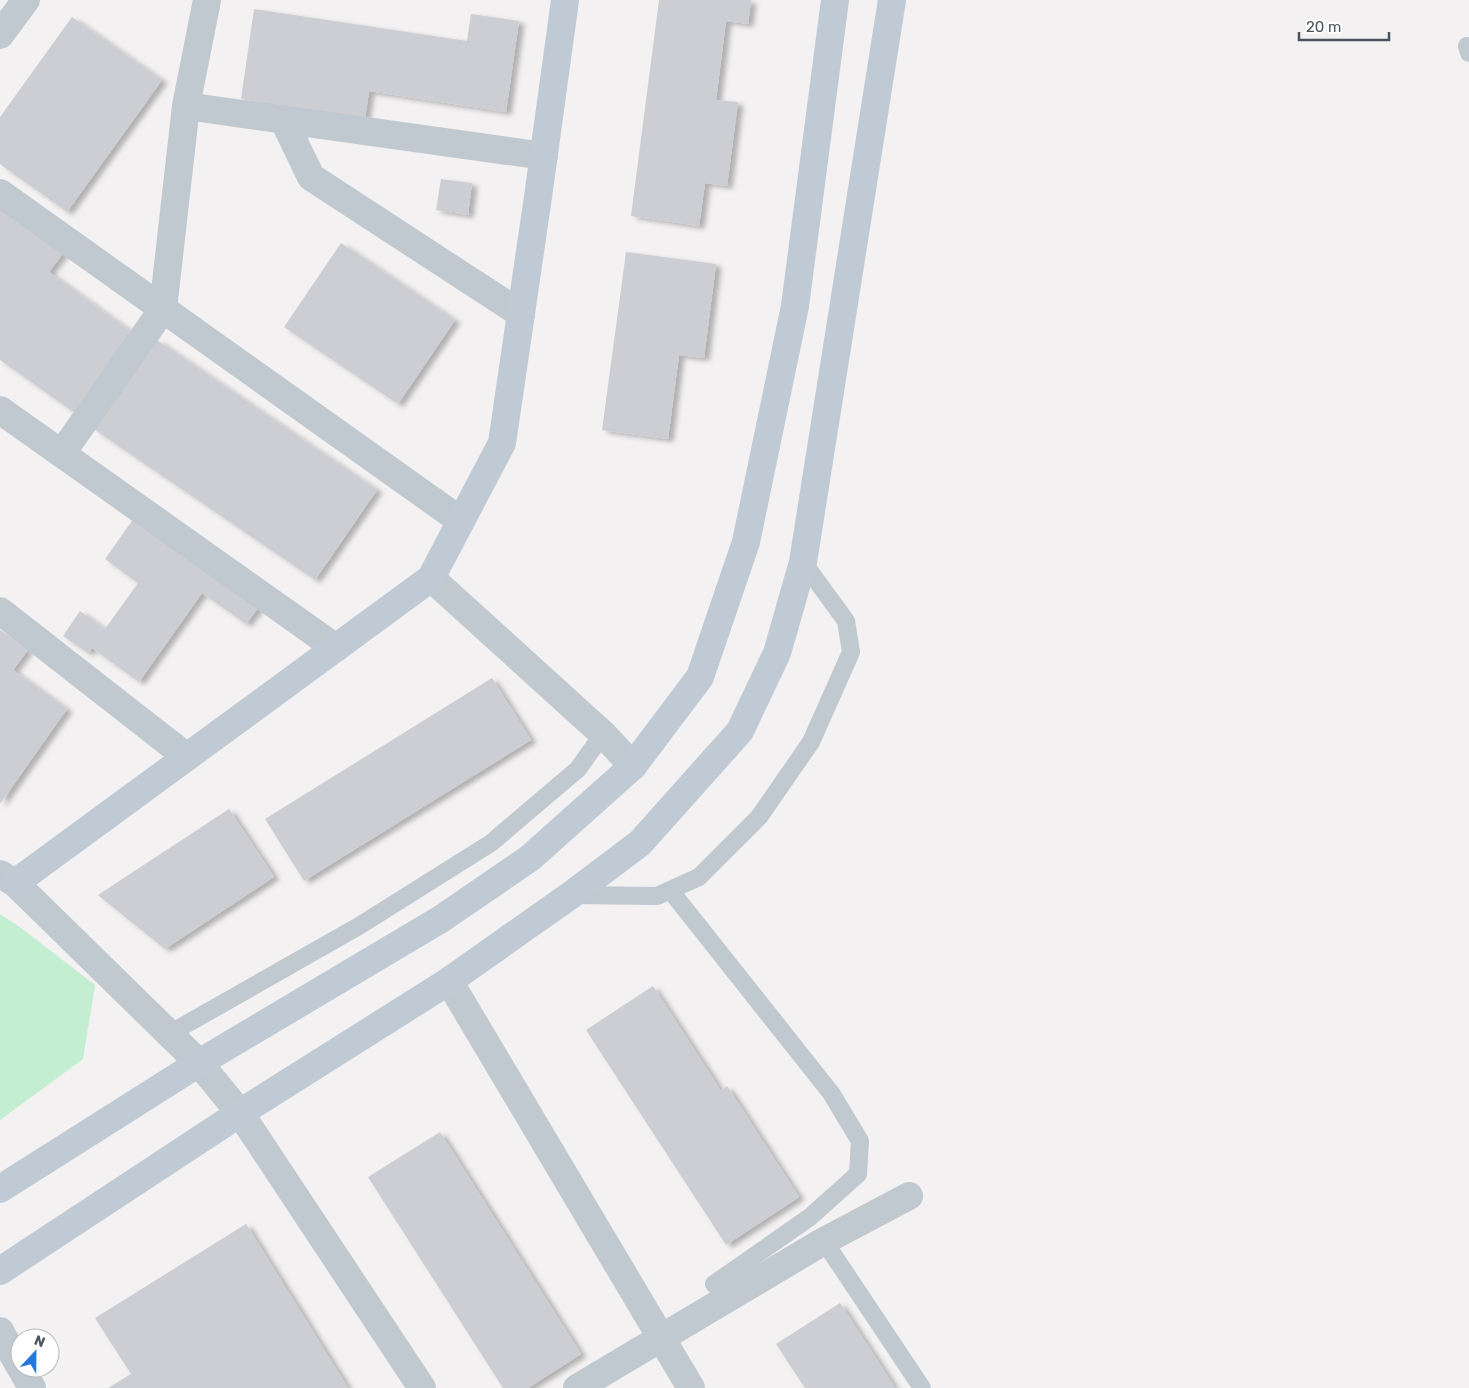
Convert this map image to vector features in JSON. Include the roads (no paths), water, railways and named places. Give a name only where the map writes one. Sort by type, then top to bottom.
[{"type":"street","points":[[0,35],[26,0]]},
{"type":"street","points":[[62,453],[163,309],[186,106],[207,0]]},
{"type":"street","points":[[422,1388],[240,1113],[199,1063],[8,878],[187,757],[431,578],[502,443],[565,0]]},
{"type":"street","points":[[0,1189],[199,1063],[441,919],[530,858],[633,766],[700,677],[746,542],[795,306],[836,0]]},
{"type":"street","points":[[0,1271],[240,1113],[449,981],[571,895],[640,843],[740,731],[777,652],[803,562],[892,0]]},
{"type":"street","points":[[186,106],[544,156]]},
{"type":"street","points":[[283,119],[311,177],[521,314]]},
{"type":"street","points":[[0,193],[461,522]]},
{"type":"street","points":[[0,410],[336,648]]},
{"type":"street","points":[[431,578],[603,734],[633,766]]},
{"type":"street","points":[[0,612],[187,757]]},
{"type":"street","points":[[449,981],[691,1388]]},
{"type":"street","points":[[577,1388],[824,1241],[909,1196]]},
{"type":"street","points":[[0,1331],[10,1350]]},
{"type":"lane","points":[[571,895],[657,896],[699,877],[759,817],[811,742],[852,652],[846,621],[803,562]]},
{"type":"lane","points":[[169,1034],[359,926],[491,843],[578,769],[603,734]]},
{"type":"lane","points":[[670,890],[831,1093],[860,1141],[858,1174],[810,1217],[714,1284]]},
{"type":"lane","points":[[824,1241],[922,1388]]}]
